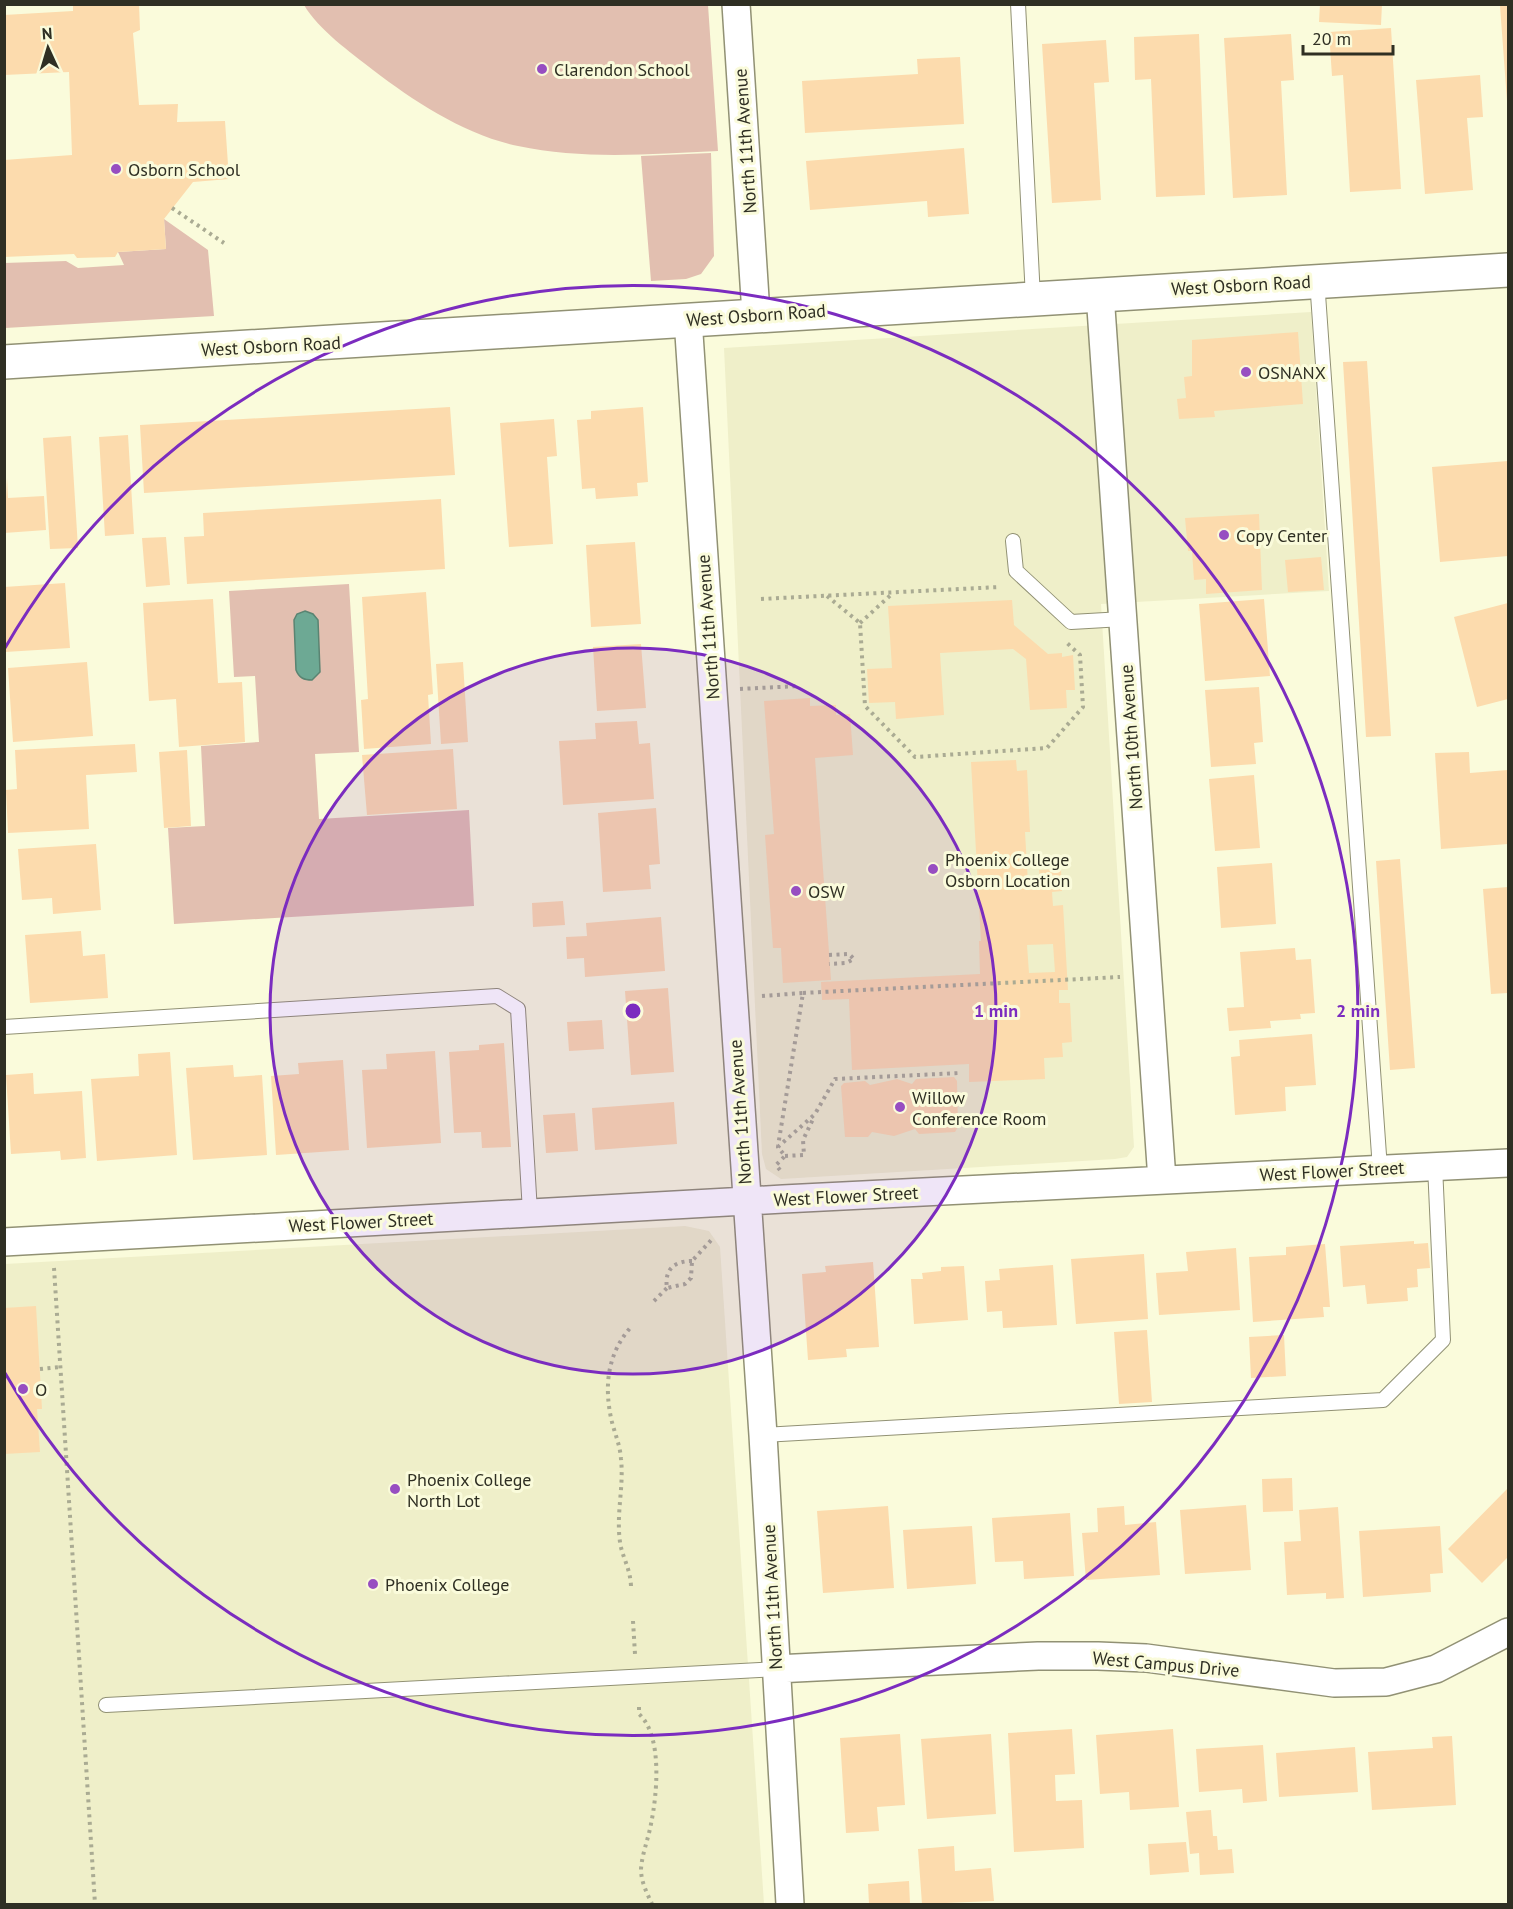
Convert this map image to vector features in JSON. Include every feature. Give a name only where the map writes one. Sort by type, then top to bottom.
[{"type":"street","name":"North 11th Avenue","points":[[736,4],[756,314]]},
{"type":"street","name":"West Osborn Road","points":[[4,362],[448,337],[756,314],[1509,270]]},
{"type":"street","name":"North 10th Avenue","points":[[1100,294],[1162,1180]]},
{"type":"street","name":"North 11th Avenue","points":[[688,319],[763,1435],[790,1905]]},
{"type":"street","name":"West Flower Street","points":[[4,1242],[530,1212],[1509,1163]]},
{"type":"street","name":"West Campus Drive","points":[[776,1669],[1038,1656],[1098,1656],[1146,1658],[1334,1683],[1386,1682],[1436,1668],[1509,1632]]},
{"type":"lane","points":[[1018,4],[1033,298]]},
{"type":"lane","points":[[1317,280],[1380,1169]]},
{"type":"lane","points":[[1013,541],[1016,571],[1071,622],[1123,619]]},
{"type":"lane","points":[[4,1027],[497,996],[518,1009],[530,1212]]},
{"type":"lane","points":[[763,1435],[1383,1400],[1443,1340],[1435,1166]]},
{"type":"lane","points":[[106,1705],[776,1669]]},
{"type":"path","points":[[172,208],[224,243]]},
{"type":"path","points":[[761,599],[1004,587]]},
{"type":"path","points":[[860,623],[893,593]]},
{"type":"path","points":[[827,596],[860,623],[864,706],[915,757],[1047,748],[1083,707],[1080,655],[1063,640]]},
{"type":"path","points":[[712,691],[799,686]]},
{"type":"path","points":[[829,955],[849,954],[854,959],[846,963],[829,964]]},
{"type":"path","points":[[733,999],[803,993],[1148,975]]},
{"type":"path","points":[[785,1156],[778,1147],[803,993]]},
{"type":"path","points":[[776,1165],[785,1156],[804,1155],[803,1140],[835,1079],[960,1073]]},
{"type":"path","points":[[778,1147],[815,1114]]},
{"type":"path","points":[[654,1301],[668,1288],[685,1284],[691,1278],[692,1262],[714,1237]]},
{"type":"path","points":[[52,1240],[95,1905]]},
{"type":"path","points":[[668,1288],[668,1272],[674,1265],[681,1261],[692,1262]]},
{"type":"path","points":[[631,1327],[614,1351],[609,1376],[610,1415],[619,1440],[622,1469],[618,1507],[620,1544],[630,1569],[631,1586]]},
{"type":"path","points":[[40,1369],[60,1367]]},
{"type":"path","points":[[633,1621],[635,1654]]},
{"type":"path","points":[[639,1707],[639,1714],[648,1722],[652,1732],[656,1762],[654,1805],[641,1871],[652,1905]]},
{"type":"shaded area","name":"Clarendon School","points":[[304,5],[708,5],[718,151],[592,155],[543,150],[498,141],[460,126],[406,94],[336,40],[318,23]]},
{"type":"shaded area","points":[[711,153],[714,256],[701,274],[686,279],[651,281],[641,156]]},
{"type":"shaded area","points":[[164,219],[208,250],[214,316],[5,328],[4,263],[66,261],[78,268],[124,265],[118,252],[166,249]]},
{"type":"shaded area","name":"Phoenix College Osborn Location","points":[[1311,312],[1329,591],[1101,604],[1134,1147],[1127,1157],[1115,1159],[781,1179],[766,1169],[762,1154],[724,348]]},
{"type":"shaded area","points":[[349,584],[359,752],[315,754],[319,819],[469,810],[474,906],[174,924],[168,828],[205,826],[201,746],[259,742],[255,676],[234,677],[229,591]]},
{"type":"shaded area","points":[[305,611],[313,614],[318,620],[320,672],[312,680],[302,678],[296,670],[294,620],[297,614]]},
{"type":"shaded area","name":"Phoenix College","points":[[685,1226],[709,1231],[720,1247],[764,1904],[5,1904],[5,1264]]},
{"type":"building","name":"Osborn School","points":[[73,4],[139,4],[140,30],[133,33],[139,105],[178,104],[177,122],[225,121],[229,179],[193,182],[164,219],[166,249],[118,252],[115,257],[77,258],[74,254],[4,257],[4,160],[72,155],[69,72],[4,75],[4,15],[73,11]]},
{"type":"building","points":[[1320,4],[1382,4],[1381,25],[1319,22]]},
{"type":"building","points":[[1508,5],[1508,101],[1507,101],[1500,6]]},
{"type":"building","points":[[1391,28],[1401,189],[1350,192],[1343,75],[1332,76],[1329,32]]},
{"type":"building","points":[[1199,34],[1205,195],[1156,197],[1151,79],[1135,80],[1134,37]]},
{"type":"building","points":[[1291,34],[1294,80],[1281,81],[1287,195],[1233,198],[1224,38]]},
{"type":"building","points":[[1106,40],[1109,82],[1094,83],[1101,200],[1052,203],[1042,44]]},
{"type":"building","points":[[960,57],[964,124],[805,133],[802,81],[918,74],[917,59]]},
{"type":"building","points":[[1480,75],[1483,117],[1467,118],[1473,190],[1425,194],[1416,80]]},
{"type":"building","points":[[964,148],[969,214],[928,217],[927,201],[810,210],[806,161]]},
{"type":"building","name":"OSNANX","points":[[1298,332],[1303,404],[1214,411],[1215,417],[1179,419],[1177,399],[1186,398],[1184,377],[1192,376],[1192,340]]},
{"type":"building","points":[[1367,361],[1391,736],[1366,737],[1343,362]]},
{"type":"building","points":[[450,407],[455,475],[144,493],[140,425]]},
{"type":"building","points":[[643,407],[648,482],[637,483],[638,496],[596,499],[595,488],[582,489],[577,420],[591,419],[591,411]]},
{"type":"building","points":[[554,419],[557,456],[547,457],[553,544],[509,547],[500,423]]},
{"type":"building","points":[[128,435],[134,534],[105,536],[99,437]]},
{"type":"building","points":[[71,436],[78,548],[50,549],[43,438]]},
{"type":"building","points":[[1508,461],[1508,556],[1440,562],[1432,467]]},
{"type":"building","points":[[7,478],[8,498],[44,496],[46,530],[4,533]]},
{"type":"building","points":[[441,499],[445,569],[187,584],[184,537],[204,536],[203,513]]},
{"type":"building","name":"Copy Center","points":[[1259,514],[1262,590],[1206,594],[1206,579],[1194,580],[1192,551],[1188,551],[1185,518]]},
{"type":"building","points":[[166,537],[170,585],[146,587],[142,538]]},
{"type":"building","points":[[635,542],[641,624],[591,627],[586,545]]},
{"type":"building","points":[[1321,557],[1324,590],[1288,592],[1285,560]]},
{"type":"building","points":[[65,583],[70,648],[5,652],[4,587]]},
{"type":"building","points":[[426,592],[433,694],[428,695],[431,744],[364,749],[361,700],[368,699],[362,597]]},
{"type":"building","points":[[213,599],[218,683],[242,682],[245,742],[179,747],[176,699],[149,701],[143,603]]},
{"type":"building","points":[[1264,599],[1270,676],[1205,681],[1199,604]]},
{"type":"building","points":[[1012,600],[1014,625],[1048,654],[1062,653],[1062,657],[1073,655],[1075,690],[1066,690],[1067,708],[1030,710],[1026,659],[1013,649],[940,653],[944,715],[896,719],[895,702],[869,703],[867,669],[892,668],[888,606]]},
{"type":"building","points":[[1508,603],[1508,699],[1477,707],[1454,617]]},
{"type":"building","points":[[641,644],[646,708],[597,711],[593,647]]},
{"type":"building","points":[[87,662],[93,736],[13,742],[8,668]]},
{"type":"building","points":[[463,662],[468,742],[441,744],[436,664]]},
{"type":"building","points":[[1259,687],[1263,742],[1254,743],[1256,764],[1211,767],[1205,690]]},
{"type":"building","name":"OSW","points":[[810,698],[810,706],[836,705],[836,715],[850,714],[853,755],[815,758],[831,980],[783,983],[781,948],[773,948],[765,835],[774,834],[764,701]]},
{"type":"building","points":[[637,721],[639,744],[650,743],[654,799],[563,805],[559,741],[596,739],[595,723]]},
{"type":"building","points":[[135,744],[137,772],[86,775],[89,829],[8,833],[6,790],[17,789],[15,750]]},
{"type":"building","points":[[453,749],[457,809],[367,815],[362,755]]},
{"type":"building","points":[[187,750],[191,826],[164,828],[159,752]]},
{"type":"building","points":[[1469,752],[1470,773],[1508,770],[1508,844],[1441,849],[1435,753]]},
{"type":"building","points":[[1016,760],[1017,771],[1027,770],[1030,832],[1025,832],[1028,883],[1040,883],[1039,870],[1061,869],[1062,891],[1052,892],[1053,906],[1063,905],[1068,990],[1059,990],[1059,1003],[1070,1003],[1072,1042],[1062,1043],[1063,1057],[1044,1058],[1045,1079],[969,1082],[969,1064],[852,1070],[849,999],[822,1000],[821,982],[980,974],[979,941],[981,941],[971,762]],"holes":[[[1053,944],[1055,972],[1029,973],[1027,945]]]},
{"type":"building","points":[[1254,775],[1260,848],[1215,851],[1209,779]]},
{"type":"building","points":[[656,808],[660,864],[649,865],[651,889],[603,892],[598,813]]},
{"type":"building","points":[[96,844],[101,910],[53,914],[52,898],[22,900],[18,849]]},
{"type":"building","points":[[1400,859],[1415,1068],[1390,1070],[1376,861]]},
{"type":"building","points":[[1272,863],[1276,924],[1221,928],[1217,867]]},
{"type":"building","points":[[1508,887],[1508,993],[1491,994],[1483,889]]},
{"type":"building","points":[[563,901],[565,925],[533,927],[532,903]]},
{"type":"building","points":[[661,917],[665,971],[585,977],[584,958],[567,959],[566,937],[587,936],[586,923]]},
{"type":"building","points":[[81,931],[83,956],[105,954],[108,998],[30,1003],[25,935]]},
{"type":"building","points":[[1295,948],[1296,960],[1311,959],[1315,1013],[1300,1014],[1301,1019],[1270,1021],[1271,1028],[1229,1031],[1227,1008],[1244,1007],[1240,952]]},
{"type":"building","points":[[668,988],[674,1072],[631,1075],[625,991]]},
{"type":"building","points":[[602,1020],[604,1049],[569,1051],[567,1022]]},
{"type":"building","points":[[1312,1034],[1316,1085],[1285,1087],[1286,1111],[1235,1115],[1231,1057],[1240,1056],[1239,1040]]},
{"type":"building","points":[[504,1043],[511,1147],[482,1148],[481,1132],[454,1133],[449,1052],[479,1050],[479,1045]]},
{"type":"building","points":[[435,1051],[441,1143],[367,1148],[362,1070],[387,1069],[386,1054]]},
{"type":"building","points":[[170,1052],[177,1155],[97,1161],[91,1079],[139,1076],[138,1054]]},
{"type":"building","points":[[343,1060],[349,1150],[276,1155],[271,1076],[299,1074],[298,1063]]},
{"type":"building","points":[[233,1065],[234,1077],[262,1075],[267,1155],[193,1160],[186,1068]]},
{"type":"building","points":[[33,1073],[34,1094],[82,1091],[86,1158],[61,1160],[60,1151],[11,1154],[6,1075]]},
{"type":"building","name":"Willow Conference Room","points":[[954,1077],[957,1081],[958,1127],[955,1132],[919,1134],[915,1129],[894,1136],[872,1132],[868,1137],[845,1137],[841,1086],[844,1083],[865,1081],[870,1085],[897,1079],[912,1084],[916,1079]]},
{"type":"building","points":[[674,1102],[677,1144],[595,1150],[592,1108]]},
{"type":"building","points":[[575,1113],[578,1151],[546,1153],[543,1115]]},
{"type":"building","points":[[1414,1241],[1414,1244],[1428,1243],[1430,1268],[1417,1269],[1418,1287],[1407,1288],[1408,1301],[1367,1304],[1365,1285],[1343,1287],[1340,1246]]},
{"type":"building","points":[[1325,1244],[1330,1307],[1323,1307],[1324,1317],[1253,1322],[1249,1257],[1286,1255],[1286,1247]]},
{"type":"building","points":[[1236,1248],[1240,1310],[1159,1315],[1156,1273],[1188,1271],[1186,1252]]},
{"type":"building","points":[[1144,1254],[1148,1319],[1076,1324],[1071,1259]]},
{"type":"building","points":[[873,1262],[879,1347],[846,1349],[847,1357],[808,1360],[802,1274],[826,1272],[825,1266]]},
{"type":"building","points":[[1053,1265],[1057,1325],[1003,1328],[1002,1311],[987,1312],[985,1281],[1000,1280],[999,1269]]},
{"type":"building","points":[[964,1266],[968,1320],[914,1324],[911,1279],[923,1279],[922,1273],[941,1271],[941,1267]]},
{"type":"building","name":"O","points":[[36,1306],[42,1409],[37,1409],[40,1452],[4,1454],[4,1308]]},
{"type":"building","points":[[1147,1330],[1152,1402],[1119,1404],[1114,1332]]},
{"type":"building","points":[[1284,1335],[1286,1376],[1251,1378],[1249,1337]]},
{"type":"building","points":[[1292,1478],[1293,1511],[1263,1512],[1262,1479]]},
{"type":"building","points":[[1508,1488],[1508,1557],[1482,1583],[1448,1549]]},
{"type":"building","points":[[1246,1505],[1251,1570],[1185,1574],[1180,1510]]},
{"type":"building","points":[[888,1506],[894,1588],[823,1593],[817,1511]]},
{"type":"building","points":[[1124,1506],[1125,1525],[1156,1522],[1160,1575],[1086,1580],[1082,1533],[1098,1532],[1097,1508]]},
{"type":"building","points":[[1338,1507],[1344,1598],[1326,1599],[1326,1593],[1287,1595],[1284,1542],[1301,1541],[1299,1510]]},
{"type":"building","points":[[1070,1513],[1074,1576],[1024,1579],[1023,1561],[995,1562],[992,1518]]},
{"type":"building","points":[[972,1526],[976,1584],[907,1589],[903,1530]]},
{"type":"building","points":[[1440,1526],[1443,1573],[1430,1574],[1431,1592],[1363,1597],[1359,1531]]},
{"type":"building","points":[[1072,1729],[1075,1774],[1055,1775],[1056,1801],[1082,1800],[1084,1848],[1014,1852],[1008,1733]]},
{"type":"building","points":[[1173,1729],[1179,1807],[1130,1810],[1129,1792],[1100,1794],[1096,1735]]},
{"type":"building","points":[[900,1734],[905,1805],[877,1807],[879,1831],[846,1833],[840,1738]]},
{"type":"building","points":[[991,1734],[996,1814],[927,1819],[921,1739]]},
{"type":"building","points":[[1452,1736],[1456,1805],[1372,1810],[1368,1752],[1433,1748],[1432,1737]]},
{"type":"building","points":[[1263,1745],[1267,1801],[1243,1803],[1242,1789],[1199,1792],[1196,1749]]},
{"type":"building","points":[[1355,1747],[1358,1792],[1279,1797],[1276,1753]]},
{"type":"building","points":[[1211,1810],[1213,1836],[1217,1836],[1218,1850],[1232,1849],[1234,1873],[1200,1875],[1199,1853],[1190,1854],[1186,1812]]},
{"type":"building","points":[[1186,1842],[1189,1872],[1150,1875],[1148,1844]]},
{"type":"building","points":[[954,1846],[955,1871],[991,1868],[994,1901],[922,1904],[918,1849]]},
{"type":"building","points":[[909,1881],[910,1904],[869,1904],[868,1884]]},
{"type":"place","name":"Clarendon School","points":[[542,69]]},
{"type":"place","name":"Osborn School","points":[[116,169]]},
{"type":"place","name":"OSNANX","points":[[1246,372]]},
{"type":"place","name":"Copy Center","points":[[1224,535]]},
{"type":"place","name":"Phoenix College Osborn Location","points":[[933,869]]},
{"type":"place","name":"OSW","points":[[796,891]]},
{"type":"place","name":"Willow Conference Room","points":[[900,1107]]},
{"type":"place","name":"O","points":[[23,1389]]},
{"type":"place","name":"Phoenix College North Lot","points":[[395,1489]]},
{"type":"place","name":"Phoenix College","points":[[373,1584]]}]
